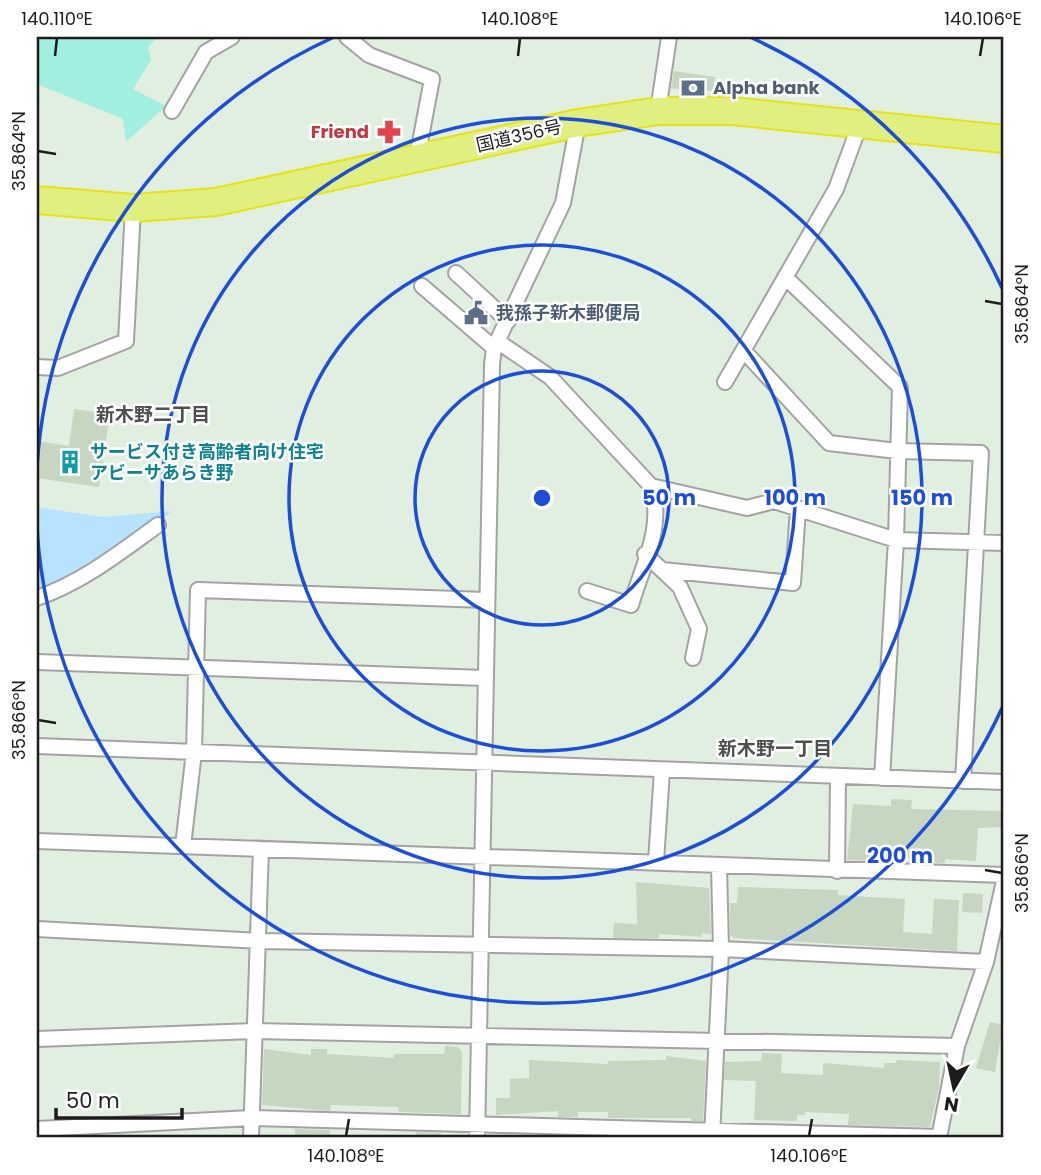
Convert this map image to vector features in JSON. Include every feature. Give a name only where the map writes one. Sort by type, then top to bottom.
[{"type":"highway","name":"国道356号","points":[[37,200],[133,208],[216,202],[578,123],[658,111],[732,111],[1004,139]]},
{"type":"street","points":[[172,111],[206,52],[232,37]]},
{"type":"street","points":[[347,37],[369,55],[432,79],[417,158]]},
{"type":"street","points":[[658,111],[669,37]]},
{"type":"street","points":[[477,1132],[484,678],[496,345],[563,203],[578,123]]},
{"type":"street","points":[[725,382],[836,189],[860,124]]},
{"type":"street","points":[[37,367],[58,368],[126,341],[133,208]]},
{"type":"street","points":[[456,273],[508,321]]},
{"type":"street","points":[[785,277],[900,387],[896,540],[881,778]]},
{"type":"street","points":[[422,286],[496,345],[550,377],[651,486],[656,503],[656,520],[651,547],[645,554],[631,605],[587,591]]},
{"type":"street","points":[[744,351],[829,443],[897,451],[981,453],[963,781]]},
{"type":"street","points":[[651,486],[747,509],[774,501],[896,540],[1004,542]]},
{"type":"street","points":[[662,570],[793,583],[798,508]]},
{"type":"street","points":[[37,598],[63,589],[89,575],[158,525]]},
{"type":"street","points":[[645,554],[680,587],[699,629],[693,658]]},
{"type":"street","points":[[183,846],[194,752],[198,590],[486,600]]},
{"type":"street","points":[[37,662],[484,678]]},
{"type":"street","points":[[37,747],[1004,782]]},
{"type":"street","points":[[656,862],[662,770]]},
{"type":"street","points":[[837,872],[838,777]]},
{"type":"street","points":[[37,841],[656,862],[837,872],[1004,875]]},
{"type":"street","points":[[251,1138],[260,941],[261,849]]},
{"type":"street","points":[[713,1134],[720,948],[719,866]]},
{"type":"street","points":[[37,1129],[252,1118],[477,1132],[939,1138],[957,1046],[986,962],[1004,881]]},
{"type":"street","points":[[37,929],[260,941],[720,948],[986,962]]},
{"type":"street","points":[[37,1039],[254,1031],[478,1037],[717,1038],[957,1046]]},
{"type":"shaded area","points":[[37,37],[157,37],[148,48],[151,60],[133,89],[166,106],[126,142],[123,119],[37,84]]},
{"type":"shaded area","points":[[37,507],[102,517],[172,511],[130,544],[43,589],[37,589]]},
{"type":"building","points":[[674,71],[715,77],[713,91],[701,90],[701,93],[671,88]]},
{"type":"building","name":"サービス付き高齢者向け住宅 アビーサあらき野","points":[[74,409],[110,414],[99,487],[37,478],[37,441],[69,446]]},
{"type":"building","points":[[891,799],[912,800],[911,809],[1004,811],[1004,827],[978,828],[976,861],[945,859],[945,863],[929,863],[922,862],[922,859],[875,857],[875,861],[847,860],[853,804],[891,806]]},
{"type":"building","points":[[636,882],[709,888],[711,934],[702,933],[702,937],[659,934],[659,938],[613,938],[614,923],[637,924]]},
{"type":"building","points":[[738,887],[838,890],[838,895],[905,899],[903,932],[932,934],[934,899],[959,900],[957,951],[733,938],[730,934],[730,903],[737,903]]},
{"type":"building","points":[[963,893],[983,894],[982,913],[962,912]]},
{"type":"building","points":[[990,1022],[1004,1025],[1004,1041],[1000,1041],[995,1072],[976,1068]]},
{"type":"building","points":[[445,1046],[458,1047],[462,1052],[461,1114],[399,1112],[398,1107],[331,1105],[330,1111],[262,1105],[264,1049],[311,1055],[311,1049],[327,1049],[327,1054],[394,1058],[394,1054],[444,1054]]},
{"type":"building","points":[[762,1053],[782,1054],[781,1073],[823,1075],[823,1063],[884,1068],[884,1063],[896,1063],[897,1060],[940,1062],[939,1087],[930,1127],[848,1125],[849,1114],[805,1112],[805,1115],[797,1115],[797,1121],[754,1120],[756,1081],[724,1080],[725,1062],[761,1061]]},
{"type":"building","points":[[666,1056],[706,1061],[703,1121],[691,1121],[691,1118],[608,1118],[608,1112],[578,1112],[578,1117],[558,1117],[558,1111],[496,1115],[496,1098],[510,1098],[510,1079],[529,1078],[529,1060],[608,1064],[608,1061],[666,1060]]},
{"type":"building","points":[[295,1129],[330,1130],[330,1138],[295,1138]]},
{"type":"building","points":[[416,1132],[441,1133],[441,1138],[416,1138]]},
{"type":"place","name":"Alpha bank","points":[[693,88]]},
{"type":"place","name":"Friend","points":[[389,132]]},
{"type":"place","name":"我孫子新木郵便局","points":[[476,313]]},
{"type":"place","name":"サービス付き高齢者向け住宅 アビーサあらき野","points":[[70,462]]},
{"type":"district","name":"新木野二丁目","points":[[153,414]]},
{"type":"district","name":"新木野一丁目","points":[[775,748]]}]
